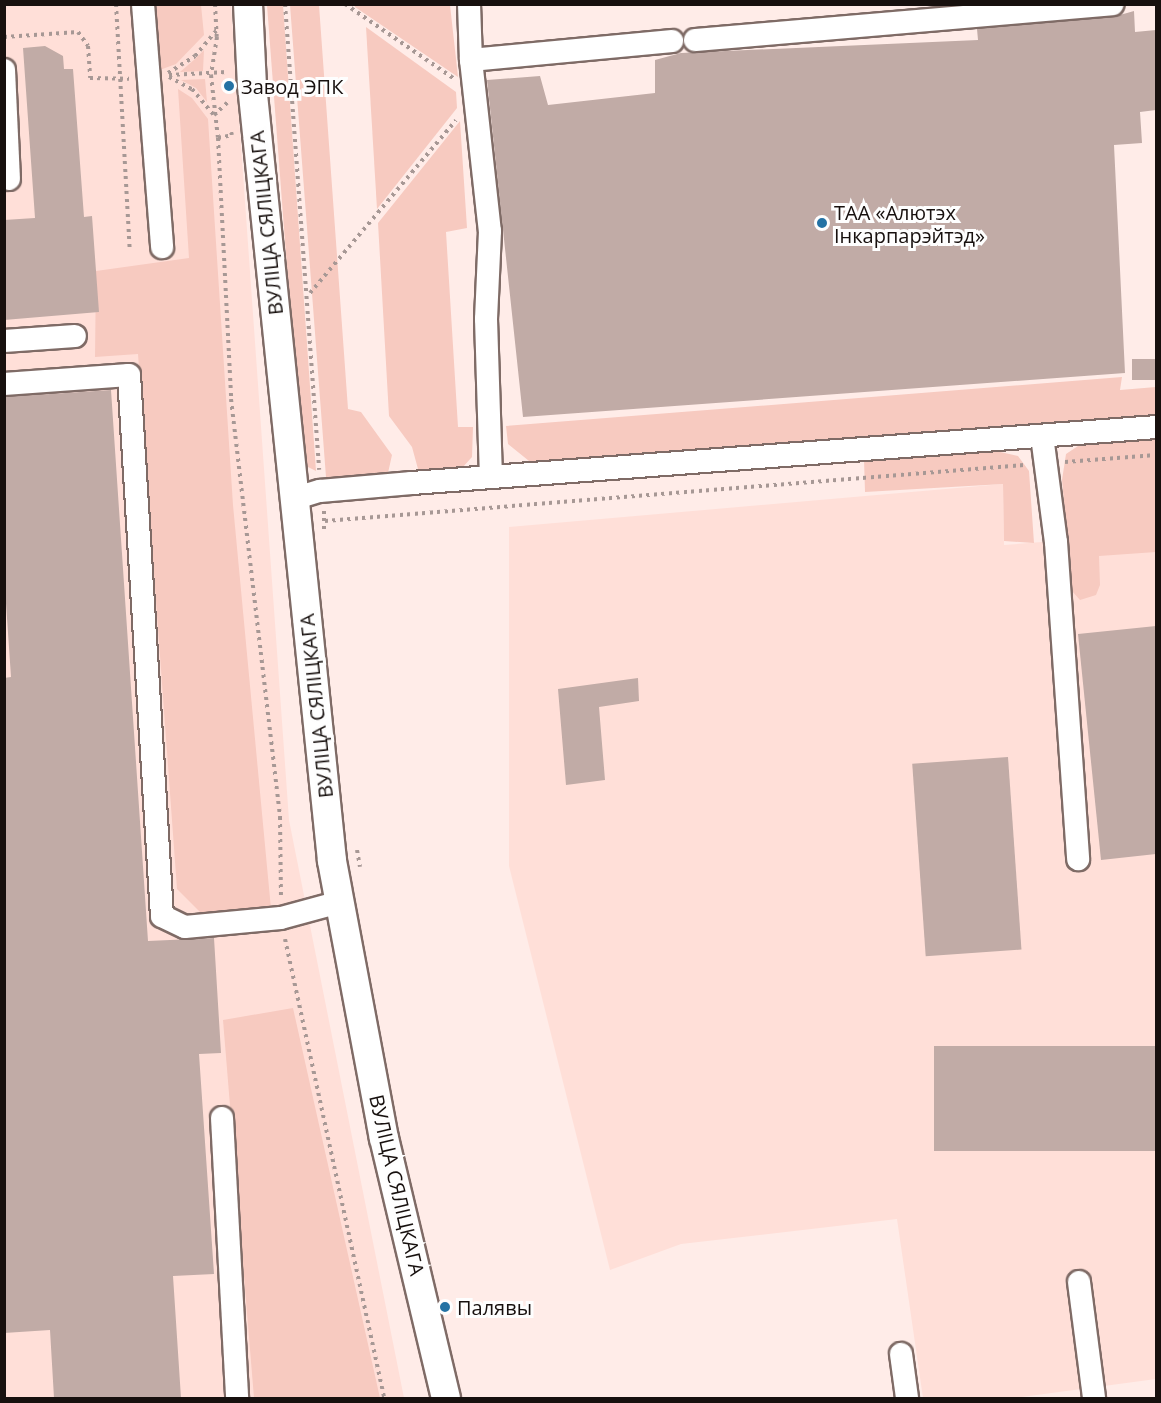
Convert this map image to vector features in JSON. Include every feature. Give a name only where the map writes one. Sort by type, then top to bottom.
[{"type":"main road","name":"ВУЛІЦА СЯЛІЦКАГА","points":[[248,4],[253,97],[293,499],[315,676],[332,861],[384,1138],[447,1398]]},
{"type":"lane","points":[[143,4],[157,77],[162,247]]},
{"type":"lane","points":[[469,4],[471,60],[490,231],[486,319],[491,477]]},
{"type":"lane","points":[[695,40],[1112,4]]},
{"type":"lane","points":[[471,60],[672,41]]},
{"type":"lane","points":[[4,70],[9,179]]},
{"type":"lane","points":[[4,341],[75,336]]},
{"type":"lane","points":[[4,384],[129,375],[162,916],[184,927],[281,918],[339,902]]},
{"type":"lane","points":[[293,499],[320,491],[1156,427]]},
{"type":"lane","points":[[1042,436],[1056,542],[1078,859]]},
{"type":"lane","points":[[222,1118],[237,1398]]},
{"type":"lane","points":[[1078,1282],[1094,1398]]},
{"type":"lane","points":[[901,1354],[907,1398]]},
{"type":"path","points":[[116,4],[130,251]]},
{"type":"path","points":[[215,4],[217,30],[211,75],[242,516],[280,817],[281,918],[384,1398]]},
{"type":"path","points":[[285,4],[309,294],[320,491],[325,521],[324,542]]},
{"type":"path","points":[[309,294],[476,94],[345,4]]},
{"type":"path","points":[[157,77],[195,56],[217,30]]},
{"type":"path","points":[[4,37],[78,32],[88,46],[90,78],[211,75],[227,72]]},
{"type":"path","points":[[157,77],[192,89],[214,114]]},
{"type":"path","points":[[214,114],[230,101]]},
{"type":"path","points":[[325,521],[1156,455]]},
{"type":"path","points":[[356,838],[361,873]]},
{"type":"shaded area","points":[[5,5],[231,5],[289,820],[404,1398],[5,1398]]},
{"type":"shaded area","points":[[153,5],[201,5],[204,35],[176,64],[157,71]]},
{"type":"shaded area","points":[[267,5],[283,5],[316,471],[302,464]]},
{"type":"shaded area","points":[[290,5],[319,5],[348,409],[361,412],[392,455],[388,473],[379,477],[344,481],[326,477]]},
{"type":"shaded area","points":[[355,5],[450,5],[458,77],[355,7]]},
{"type":"shaded area","points":[[366,27],[456,92],[457,108],[377,209]]},
{"type":"shaded area","points":[[204,50],[203,71],[180,72],[195,59]]},
{"type":"shaded area","points":[[205,79],[207,102],[196,88],[181,80]]},
{"type":"shaded area","points":[[178,89],[192,98],[208,119],[233,505],[271,909],[201,913],[177,889],[138,354],[95,357],[96,271],[189,258]]},
{"type":"shaded area","points":[[460,121],[467,228],[446,232],[458,427],[473,427],[472,457],[462,468],[425,473],[418,469],[412,447],[389,416],[378,223]]},
{"type":"shaded area","points":[[1122,377],[1120,390],[1156,387],[1156,416],[534,465],[508,444],[506,426]]},
{"type":"shaded area","points":[[1156,439],[1156,552],[1099,556],[1100,585],[1096,595],[1080,600],[1072,591],[1062,480],[1066,454],[1081,444]]},
{"type":"shaded area","points":[[987,449],[1018,456],[1029,471],[1034,543],[1004,541],[1003,484],[865,492],[864,460]]},
{"type":"shaded area","points":[[1003,484],[1004,545],[1156,533],[1156,1379],[1015,1398],[923,1398],[897,1219],[681,1244],[610,1270],[509,866],[509,527]]},
{"type":"shaded area","points":[[293,1008],[380,1398],[254,1398],[223,1020]]},
{"type":"building","name":"ТАА «Алютэх Інкарпарэйтэд»","points":[[1134,11],[1135,32],[1156,30],[1156,110],[1140,112],[1142,143],[1114,145],[1125,373],[523,417],[487,80],[540,76],[548,105],[655,93],[655,60],[681,53],[978,40],[977,29],[1113,17]]},
{"type":"building","points":[[45,46],[63,56],[64,69],[73,69],[84,217],[92,216],[99,312],[4,320],[4,220],[35,218],[23,48]]},
{"type":"building","points":[[1132,359],[1156,359],[1156,380],[1132,380]]},
{"type":"building","points":[[111,390],[148,941],[214,938],[221,1053],[199,1054],[214,1274],[173,1276],[181,1398],[54,1398],[50,1330],[4,1333],[4,678],[11,677],[4,574],[4,397]]},
{"type":"building","points":[[1156,626],[1156,854],[1101,860],[1078,634]]},
{"type":"building","points":[[638,678],[639,701],[599,707],[605,780],[566,785],[558,689]]},
{"type":"building","points":[[1008,757],[1021,950],[926,956],[912,764]]},
{"type":"building","points":[[934,1046],[1156,1046],[1156,1151],[934,1151]]},
{"type":"place","name":"Завод ЭПК","points":[[229,86]]},
{"type":"place","name":"ТАА «Алютэх Інкарпарэйтэд»","points":[[822,223]]},
{"type":"place","name":"Палявы","points":[[445,1307]]}]
